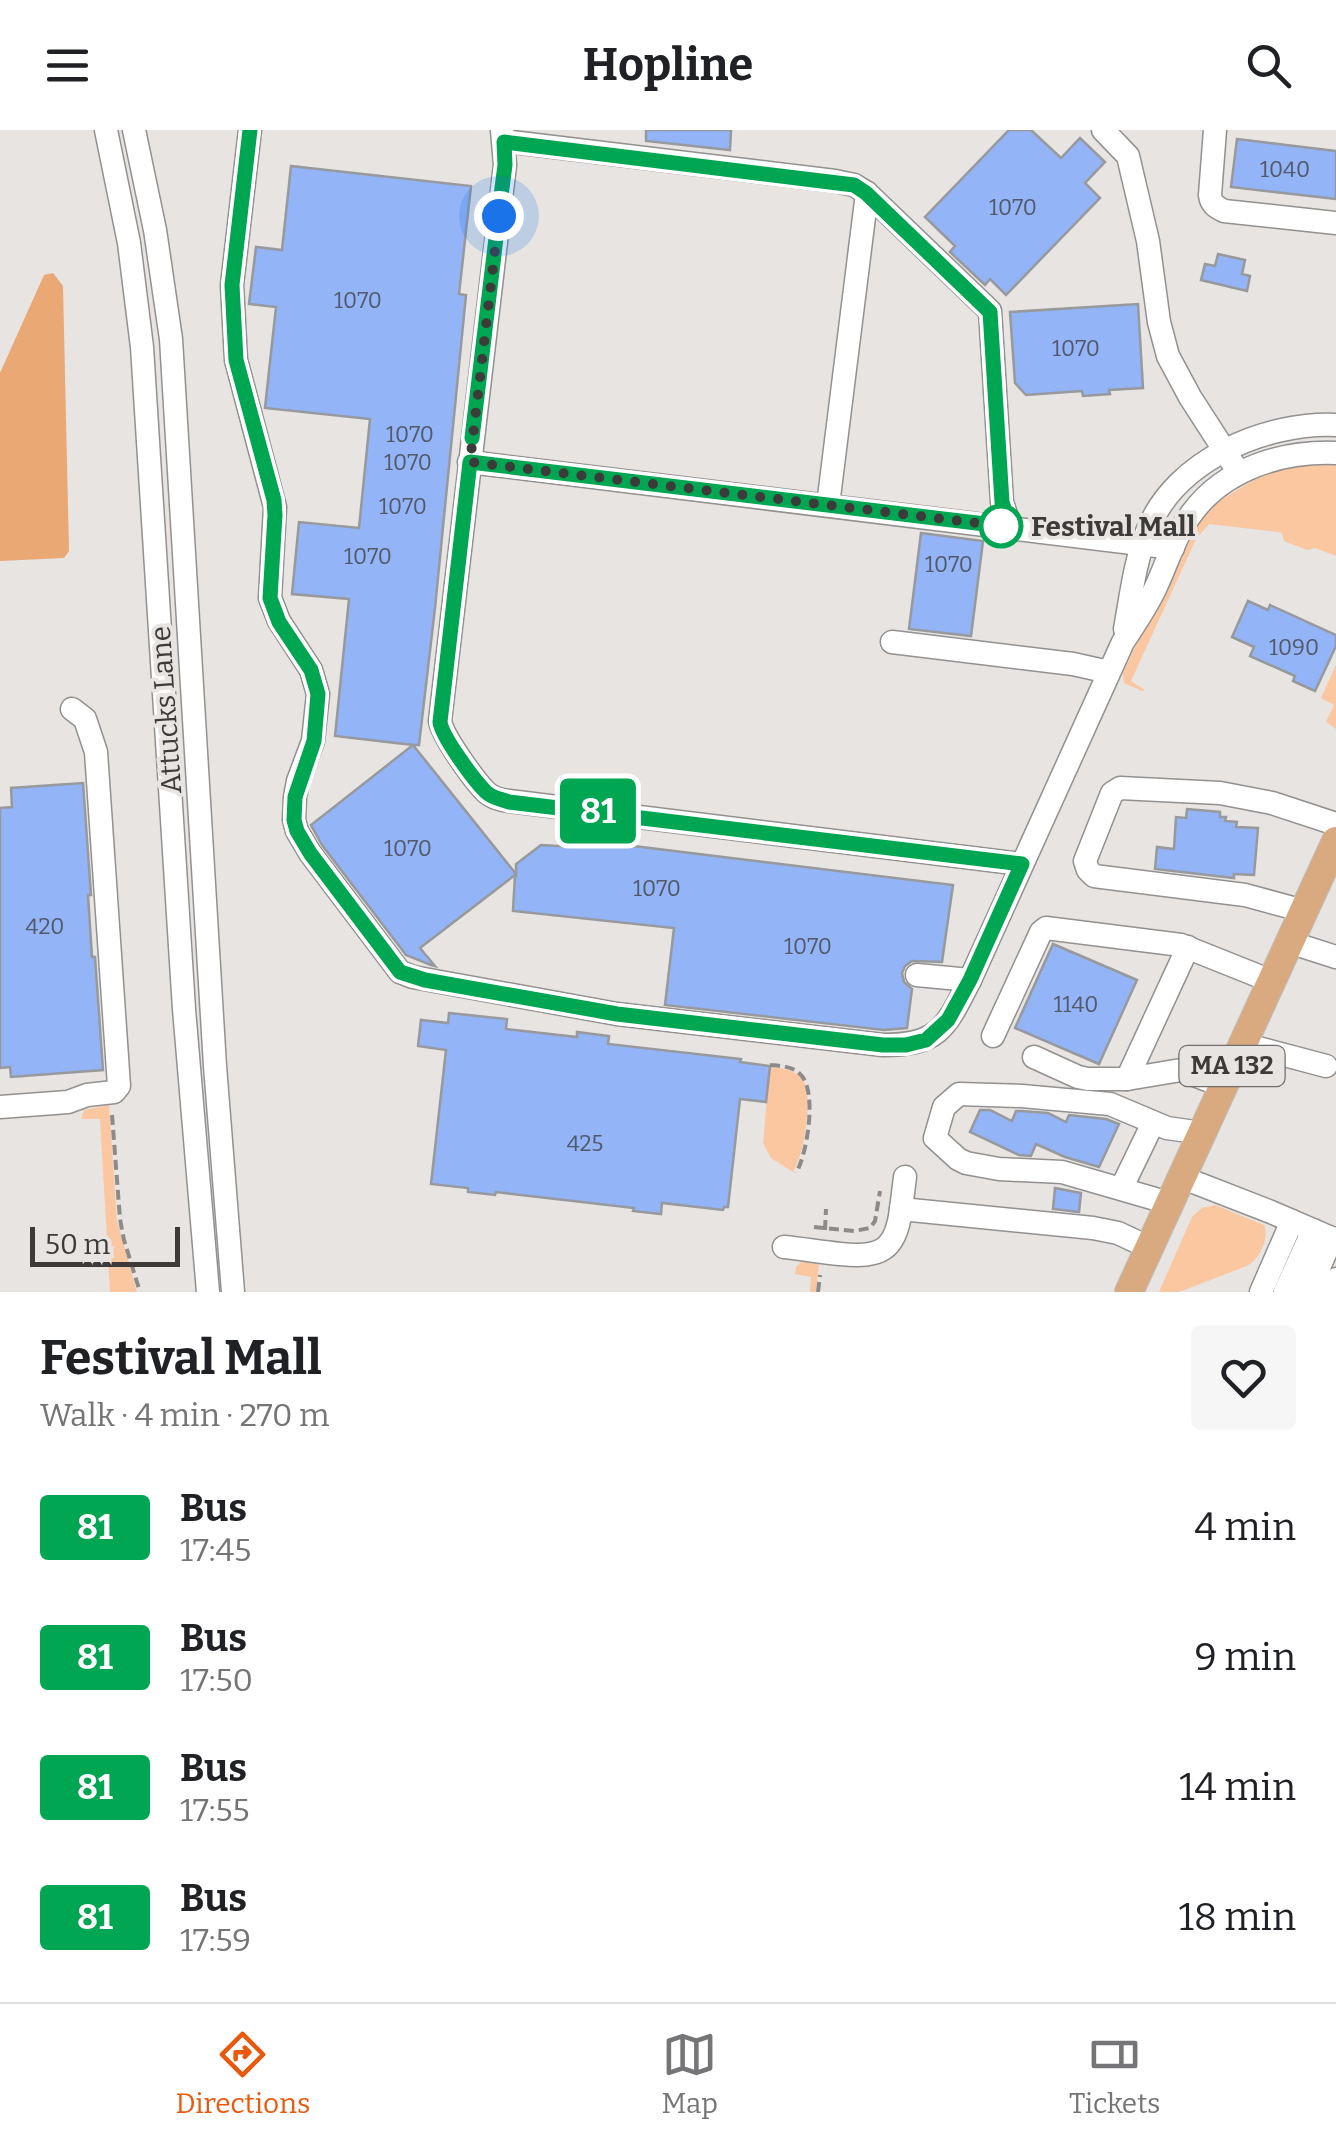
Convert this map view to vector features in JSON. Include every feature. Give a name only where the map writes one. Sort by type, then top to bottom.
[{"type":"main road","name":"MA 132","points":[[1129,1292],[1336,841]]},
{"type":"street","name":"Attucks Lane","points":[[106,130],[129,243],[142,347],[186,1026],[208,1292]]},
{"type":"street","name":"Attucks Lane","points":[[134,130],[158,248],[170,338],[212,1016],[234,1292]]},
{"type":"street","points":[[250,130],[232,285],[236,360],[274,500],[270,598],[279,622],[311,670],[318,694],[314,741],[298,781],[294,820],[310,853],[400,972],[425,980],[617,1014],[883,1045],[915,1043],[932,1035],[948,1020],[970,980],[1123,642],[1154,592],[1194,510],[1239,473],[1276,458],[1336,453]]},
{"type":"street","points":[[1103,130],[1128,156],[1168,356],[1239,473]]},
{"type":"street","points":[[1215,130],[1210,195],[1216,208],[1336,223]]},
{"type":"street","points":[[1010,527],[1002,502],[990,312],[866,193],[854,185],[835,181],[503,136],[505,165],[440,722],[444,735],[486,792],[509,802],[1022,864]]},
{"type":"street","points":[[828,505],[866,193]]},
{"type":"street","points":[[1123,642],[1143,543],[1152,520],[1172,492],[1198,468],[1261,434],[1313,425],[1336,426]]},
{"type":"street","points":[[470,462],[1173,548]]},
{"type":"street","points":[[892,642],[1109,672]]},
{"type":"street","points":[[0,1106],[68,1102],[118,1090],[119,1086],[96,752],[85,720],[72,709]]},
{"type":"street","points":[[1304,911],[1245,894],[1094,876],[1085,862],[1112,793],[1120,788],[1220,792],[1272,803],[1336,824]]},
{"type":"street","points":[[993,1036],[1044,928],[1173,944],[1271,981]]},
{"type":"street","points":[[1289,942],[1336,957]]},
{"type":"street","points":[[1128,1079],[1188,948]]},
{"type":"street","points":[[918,974],[970,980]]},
{"type":"street","points":[[1243,1044],[1333,1059]]},
{"type":"street","points":[[1034,1057],[1078,1077],[1100,1081],[1181,1070],[1223,1086]]},
{"type":"street","points":[[1202,1133],[1166,1128],[1110,1104],[959,1094],[944,1107],[934,1138],[958,1159],[999,1169],[1062,1172],[1122,1188],[1175,1190],[1319,1235]]},
{"type":"street","points":[[1122,1188],[1152,1122]]},
{"type":"street","points":[[784,1247],[871,1255],[894,1236],[905,1179]]},
{"type":"street","points":[[901,1209],[1092,1228],[1118,1233],[1150,1248]]},
{"type":"street","points":[[1255,1290],[1319,1235]]},
{"type":"street","points":[[1272,1292],[1319,1235]]},
{"type":"street","points":[[1286,1292],[1319,1235]]},
{"type":"street","points":[[1296,1292],[1319,1235]]},
{"type":"street","points":[[1308,1292],[1319,1235]]},
{"type":"street","points":[[1319,1235],[1319,1292]]},
{"type":"street","points":[[1330,1292],[1336,1279]]},
{"type":"path","points":[[770,1065],[792,1068],[808,1085],[805,1147],[796,1174]]},
{"type":"path","points":[[110,1092],[120,1218],[140,1292]]},
{"type":"path","points":[[814,1227],[854,1231],[870,1228],[882,1179],[905,1179]]},
{"type":"path","points":[[824,1240],[826,1209]]},
{"type":"path","points":[[818,1292],[821,1265]]},
{"type":"shaded area","points":[[53,273],[63,286],[69,551],[64,558],[0,561],[0,373],[44,275]]},
{"type":"shaded area","points":[[1309,464],[1336,464],[1336,556],[1284,541],[1282,533],[1209,524],[1196,539],[1131,681],[1145,690],[1124,683],[1123,673],[1189,532],[1213,505],[1250,482],[1270,472]]},
{"type":"shaded area","points":[[1336,665],[1336,729],[1326,722],[1334,705],[1321,698]]},
{"type":"shaded area","points":[[770,1067],[794,1072],[805,1085],[806,1124],[793,1172],[771,1158],[763,1143]]},
{"type":"shaded area","points":[[109,1105],[117,1221],[137,1292],[110,1292],[100,1119],[81,1119],[84,1110]]},
{"type":"shaded area","points":[[1215,1205],[1264,1225],[1266,1236],[1259,1254],[1247,1266],[1179,1292],[1159,1292],[1192,1217],[1202,1208]]},
{"type":"shaded area","points":[[802,1261],[819,1263],[816,1292],[810,1292],[811,1277],[795,1274]]},
{"type":"building","points":[[646,130],[731,130],[730,150],[646,141]]},
{"type":"building","points":[[1009,130],[1031,130],[1061,158],[1080,138],[1105,162],[1085,183],[1100,198],[1006,295],[990,279],[985,285],[950,252],[955,246],[925,217]]},
{"type":"building","points":[[1237,139],[1336,151],[1336,199],[1231,187]]},
{"type":"building","points":[[291,166],[471,186],[459,294],[466,295],[419,745],[335,736],[349,599],[292,594],[299,522],[359,528],[370,419],[265,408],[276,307],[249,304],[256,247],[282,250]]},
{"type":"building","points":[[1218,254],[1245,260],[1242,274],[1250,276],[1247,291],[1201,280],[1205,264],[1215,266]]},
{"type":"building","points":[[1138,304],[1143,388],[1083,396],[1082,391],[1026,395],[1015,383],[1010,312]]},
{"type":"building","points":[[921,533],[983,541],[971,636],[909,629]]},
{"type":"building","points":[[1248,601],[1268,610],[1270,605],[1336,635],[1336,646],[1315,691],[1293,681],[1295,676],[1250,656],[1254,647],[1232,637]]},
{"type":"building","points":[[413,745],[516,874],[516,864],[541,845],[575,847],[576,839],[953,885],[942,962],[912,961],[905,966],[904,982],[912,989],[907,1028],[884,1030],[665,1005],[674,928],[513,911],[515,875],[420,948],[435,966],[406,955],[311,825]]},
{"type":"building","points":[[83,783],[92,957],[103,1070],[11,1077],[10,1067],[0,1068],[0,808],[12,807],[11,788]]},
{"type":"building","points":[[1187,809],[1220,812],[1225,821],[1237,822],[1236,827],[1258,828],[1254,875],[1234,874],[1234,878],[1155,869],[1157,847],[1174,849],[1176,817],[1186,818]]},
{"type":"building","points":[[1053,944],[1137,980],[1099,1064],[1015,1028]]},
{"type":"building","points":[[449,1013],[507,1019],[506,1029],[577,1037],[577,1032],[609,1036],[608,1044],[741,1059],[740,1062],[770,1066],[766,1102],[740,1099],[728,1207],[723,1210],[662,1203],[661,1214],[496,1192],[468,1192],[468,1188],[431,1184],[446,1050],[418,1046],[421,1020],[448,1023]]},
{"type":"building","points":[[980,1110],[990,1110],[1012,1121],[1016,1111],[1021,1111],[1048,1113],[1066,1122],[1069,1115],[1119,1124],[1099,1167],[1036,1144],[1031,1156],[1019,1155],[970,1132]]},
{"type":"building","points":[[1055,1188],[1081,1193],[1079,1212],[1053,1209]]},
{"type":"bus line","name":"81","points":[[250,130],[232,285],[236,360],[274,500],[270,598],[279,622],[311,670],[318,694],[314,741],[298,781],[294,820],[310,853],[400,972],[425,980],[617,1014],[883,1045],[915,1043],[939,1030],[970,980],[1022,864],[509,802],[486,792],[444,735],[440,722],[470,462],[1010,527],[1002,502],[990,312],[854,185],[504,142],[505,165],[472,438]]},
{"type":"place","name":"Festival Mall","points":[[1001,526]]},
{"type":"route","points":[[499,216],[470,462],[1010,527],[1001,526]]}]
